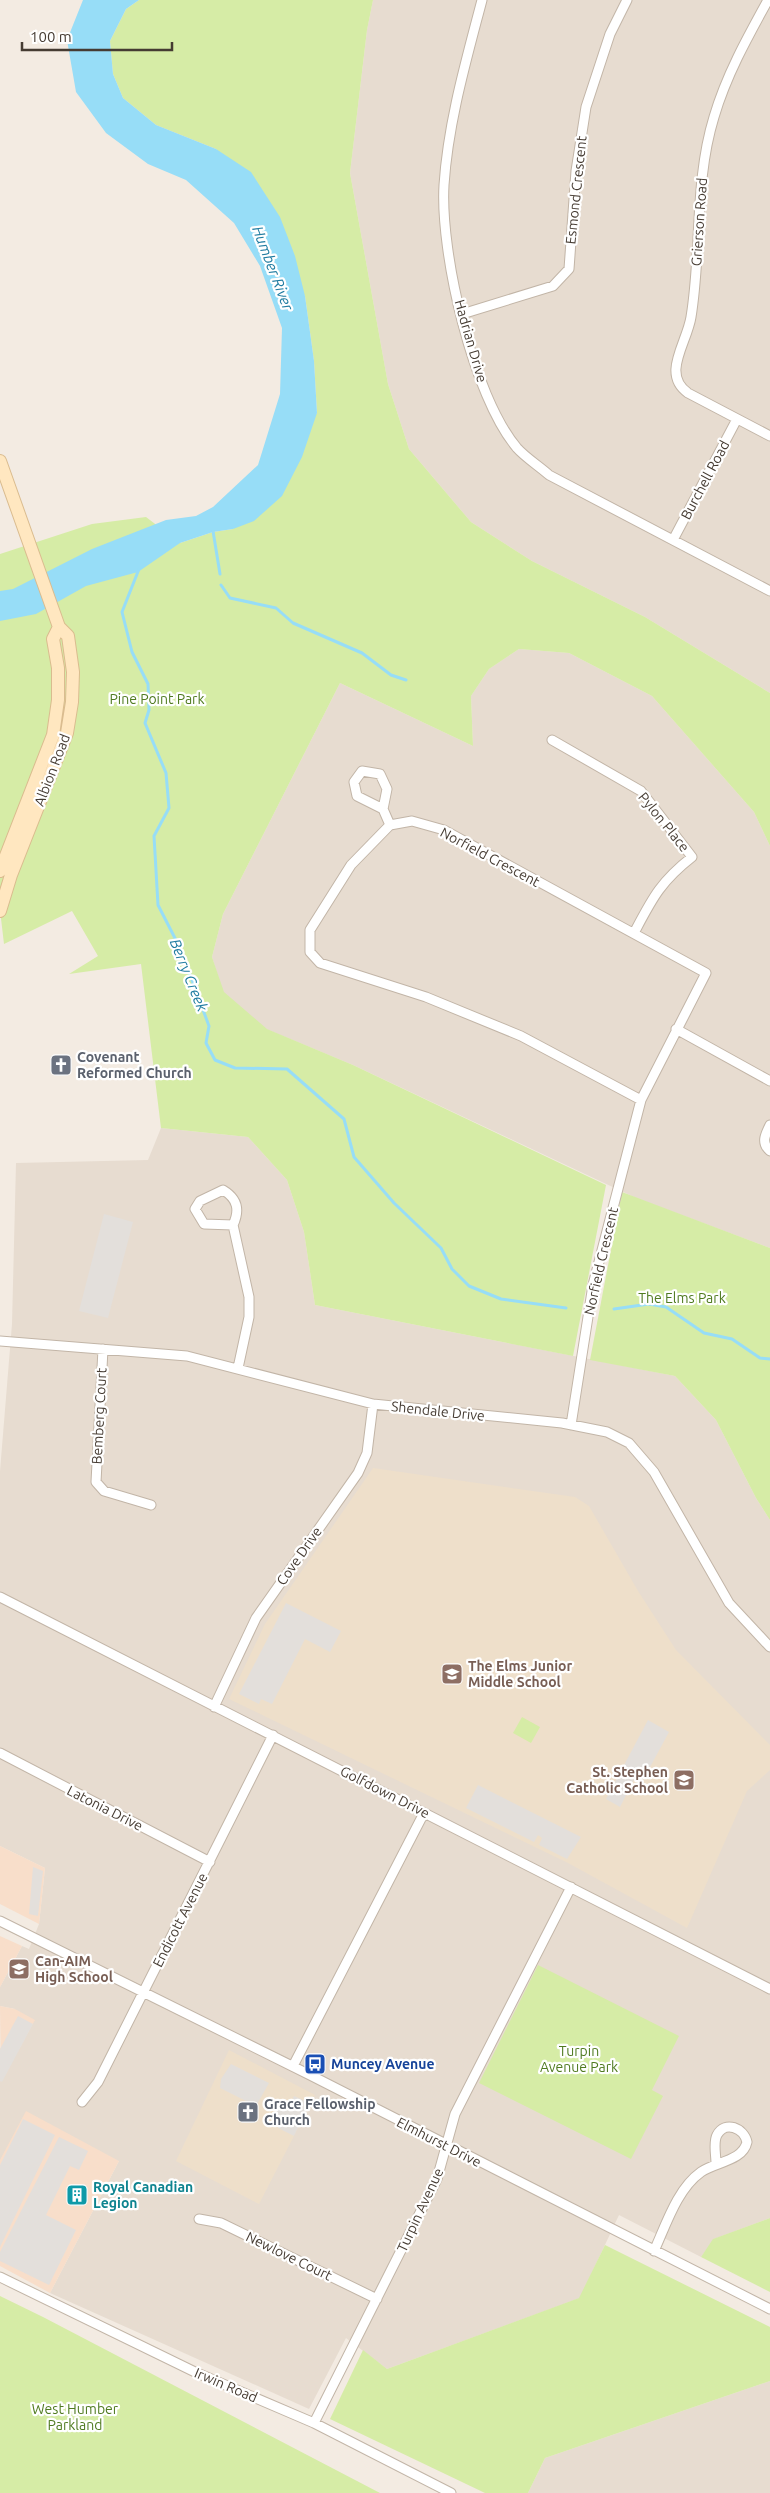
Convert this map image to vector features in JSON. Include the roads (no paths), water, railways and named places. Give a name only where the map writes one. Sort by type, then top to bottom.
[{"type":"main road","name":"Albion Road","points":[[0,462],[59,627],[68,636],[73,672],[72,702],[67,733],[11,875],[0,911]]},
{"type":"main road","name":"Albion Road","points":[[0,870],[53,735],[58,700],[58,668],[53,639],[59,627]]},
{"type":"street","name":"Hadrian Drive","points":[[482,0],[466,61],[448,148],[444,187],[445,228],[450,267],[476,366],[496,416],[517,449],[549,475],[770,591]]},
{"type":"street","name":"Esmond Crescent","points":[[462,314],[553,286],[569,269],[576,171],[586,107],[610,34],[627,0]]},
{"type":"street","name":"Grierson Road","points":[[768,0],[727,80],[714,118],[703,168],[692,313],[674,373],[675,379],[682,388],[770,436]]},
{"type":"street","name":"Burchell Road","points":[[674,540],[737,419]]},
{"type":"street","name":"Pylon Place","points":[[552,740],[641,791],[692,857],[659,886],[634,933]]},
{"type":"street","points":[[383,809],[357,796],[354,782],[362,771],[380,774],[387,789],[383,809],[390,825],[351,865],[310,930],[310,952],[320,963],[426,997],[521,1036],[641,1100]]},
{"type":"street","name":"Norfield Crescent","points":[[390,825],[412,821],[444,830],[706,973],[641,1100],[593,1285],[571,1424]]},
{"type":"street","points":[[676,1029],[770,1082]]},
{"type":"street","points":[[770,1125],[764,1137],[766,1148],[770,1151]]},
{"type":"street","points":[[233,1225],[204,1224],[195,1209],[200,1201],[223,1190],[233,1196],[237,1204],[237,1216],[233,1225],[249,1297],[250,1317],[238,1368]]},
{"type":"street","name":"Shendale Drive","points":[[0,1340],[187,1356],[373,1404],[571,1424],[607,1432],[629,1442],[654,1472],[729,1604],[770,1647]]},
{"type":"street","name":"Bemberg Court","points":[[103,1349],[96,1482],[104,1491],[151,1505]]},
{"type":"street","name":"Cove Drive","points":[[214,1706],[256,1618],[358,1472],[367,1453],[373,1404]]},
{"type":"street","name":"Golfdown Drive","points":[[0,1596],[770,1988]]},
{"type":"street","name":"Endicott Avenue","points":[[82,2102],[98,2082],[273,1735]]},
{"type":"street","name":"Latonia Drive","points":[[0,1753],[210,1862]]},
{"type":"street","points":[[293,2066],[424,1813]]},
{"type":"street","name":"Turpin Avenue","points":[[314,2423],[437,2179],[454,2114],[571,1887]]},
{"type":"street","name":"Elmhurst Drive","points":[[0,1921],[293,2066],[446,2146],[770,2309]]},
{"type":"street","points":[[654,2251],[687,2184],[701,2171],[716,2163]]},
{"type":"street","name":"Newlove Court","points":[[199,2219],[221,2223],[377,2299]]},
{"type":"street","name":"Irwin Road","points":[[0,2277],[194,2372],[314,2423],[451,2493]]},
{"type":"water","name":"Humber River","points":[[83,0],[139,0],[126,9],[110,41],[113,74],[123,98],[156,125],[216,149],[251,172],[280,217],[295,256],[305,296],[314,361],[317,413],[302,457],[282,496],[254,521],[233,529],[213,532],[180,543],[138,572],[86,586],[36,614],[0,621],[0,591],[13,589],[92,549],[166,520],[196,516],[213,507],[258,465],[280,394],[282,328],[260,266],[234,223],[186,180],[148,164],[106,133],[76,92],[67,40]]},
{"type":"waterway","points":[[213,531],[220,574]]},
{"type":"waterway","name":"Berry Creek","points":[[139,569],[122,612],[132,652],[148,684],[149,710],[145,723],[166,773],[169,808],[154,836],[158,905],[180,948],[209,1026],[206,1043],[215,1060],[235,1068],[287,1069],[344,1119],[354,1157],[394,1203],[441,1248],[452,1269],[469,1286],[501,1299],[566,1308]]},
{"type":"waterway","points":[[221,585],[230,598],[276,608],[293,623],[362,653],[391,675],[406,680]]},
{"type":"waterway","name":"Berry Creek","points":[[614,1309],[649,1304],[666,1307],[704,1333],[732,1339],[760,1358],[770,1359]]},
{"type":"place","name":"Covenant Reformed Church","points":[[61,1065]]},
{"type":"place","name":"The Elms Junior Middle School","points":[[452,1674]]},
{"type":"place","name":"St. Stephen Catholic School","points":[[684,1780]]},
{"type":"place","name":"Can-AIM High School","points":[[19,1969]]},
{"type":"place","name":"Muncey Avenue","points":[[315,2064]]},
{"type":"place","name":"Grace Fellowship Church","points":[[248,2112]]},
{"type":"place","name":"Royal Canadian Legion","points":[[77,2195]]},
{"type":"park label","name":"Pine Point Park","points":[[157,699]]},
{"type":"park label","name":"The Elms Park","points":[[682,1298]]},
{"type":"park label","name":"Turpin Avenue Park","points":[[579,2060]]},
{"type":"park label","name":"West Humber Parkland","points":[[75,2418]]}]
